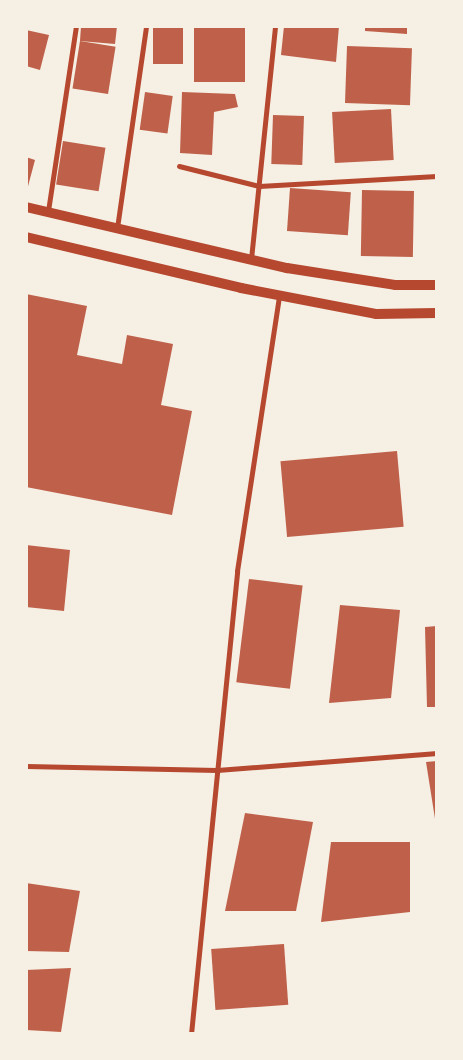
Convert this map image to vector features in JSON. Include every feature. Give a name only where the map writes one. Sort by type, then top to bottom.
[{"type":"main road","points":[[26,207],[251,260],[395,285],[437,285]]},
{"type":"main road","points":[[26,237],[279,295],[376,314],[437,312]]},
{"type":"street","points":[[48,211],[76,26]]},
{"type":"street","points":[[117,228],[146,26]]},
{"type":"street","points":[[251,260],[275,26]]},
{"type":"street","points":[[179,166],[259,186],[437,176]]},
{"type":"street","points":[[191,1034],[237,570],[279,295]]},
{"type":"street","points":[[26,766],[217,770],[437,753]]},
{"type":"building","points":[[81,26],[117,26],[115,44],[80,41]]},
{"type":"building","points":[[153,26],[183,26],[183,64],[153,64]]},
{"type":"building","points":[[194,26],[245,26],[245,82],[194,82]]},
{"type":"building","points":[[284,26],[339,26],[336,62],[281,55]]},
{"type":"building","points":[[365,26],[407,26],[407,34],[365,31]]},
{"type":"building","points":[[26,30],[49,35],[40,70],[26,66]]},
{"type":"building","points":[[80,41],[116,47],[108,94],[72,88]]},
{"type":"building","points":[[347,46],[412,48],[410,105],[345,103]]},
{"type":"building","points":[[145,92],[173,96],[167,134],[140,130]]},
{"type":"building","points":[[182,92],[235,94],[238,107],[214,112],[212,155],[180,153]]},
{"type":"building","points":[[391,109],[394,160],[335,163],[332,112]]},
{"type":"building","points":[[273,115],[304,116],[302,165],[271,164]]},
{"type":"building","points":[[63,141],[105,148],[99,191],[56,184]]},
{"type":"building","points":[[26,157],[35,160],[27,190],[26,190]]},
{"type":"building","points":[[290,188],[351,192],[348,235],[287,231]]},
{"type":"building","points":[[362,190],[414,191],[413,257],[361,256]]},
{"type":"building","points":[[26,294],[87,306],[77,355],[122,364],[127,335],[173,344],[161,405],[192,411],[172,515],[26,487]]},
{"type":"building","points":[[397,451],[404,527],[287,537],[280,461]]},
{"type":"building","points":[[26,545],[70,550],[64,611],[26,607]]},
{"type":"building","points":[[249,579],[303,586],[290,689],[236,682]]},
{"type":"building","points":[[340,605],[400,610],[391,698],[329,703]]},
{"type":"building","points":[[437,626],[437,707],[427,707],[425,627]]},
{"type":"building","points":[[437,761],[437,825],[436,825],[426,762]]},
{"type":"building","points":[[245,813],[313,822],[296,911],[225,911]]},
{"type":"building","points":[[331,842],[410,842],[410,912],[321,922]]},
{"type":"building","points":[[26,883],[80,891],[69,952],[26,951]]},
{"type":"building","points":[[284,944],[288,1005],[215,1010],[211,949]]},
{"type":"building","points":[[71,968],[61,1032],[26,1030],[26,970]]}]
